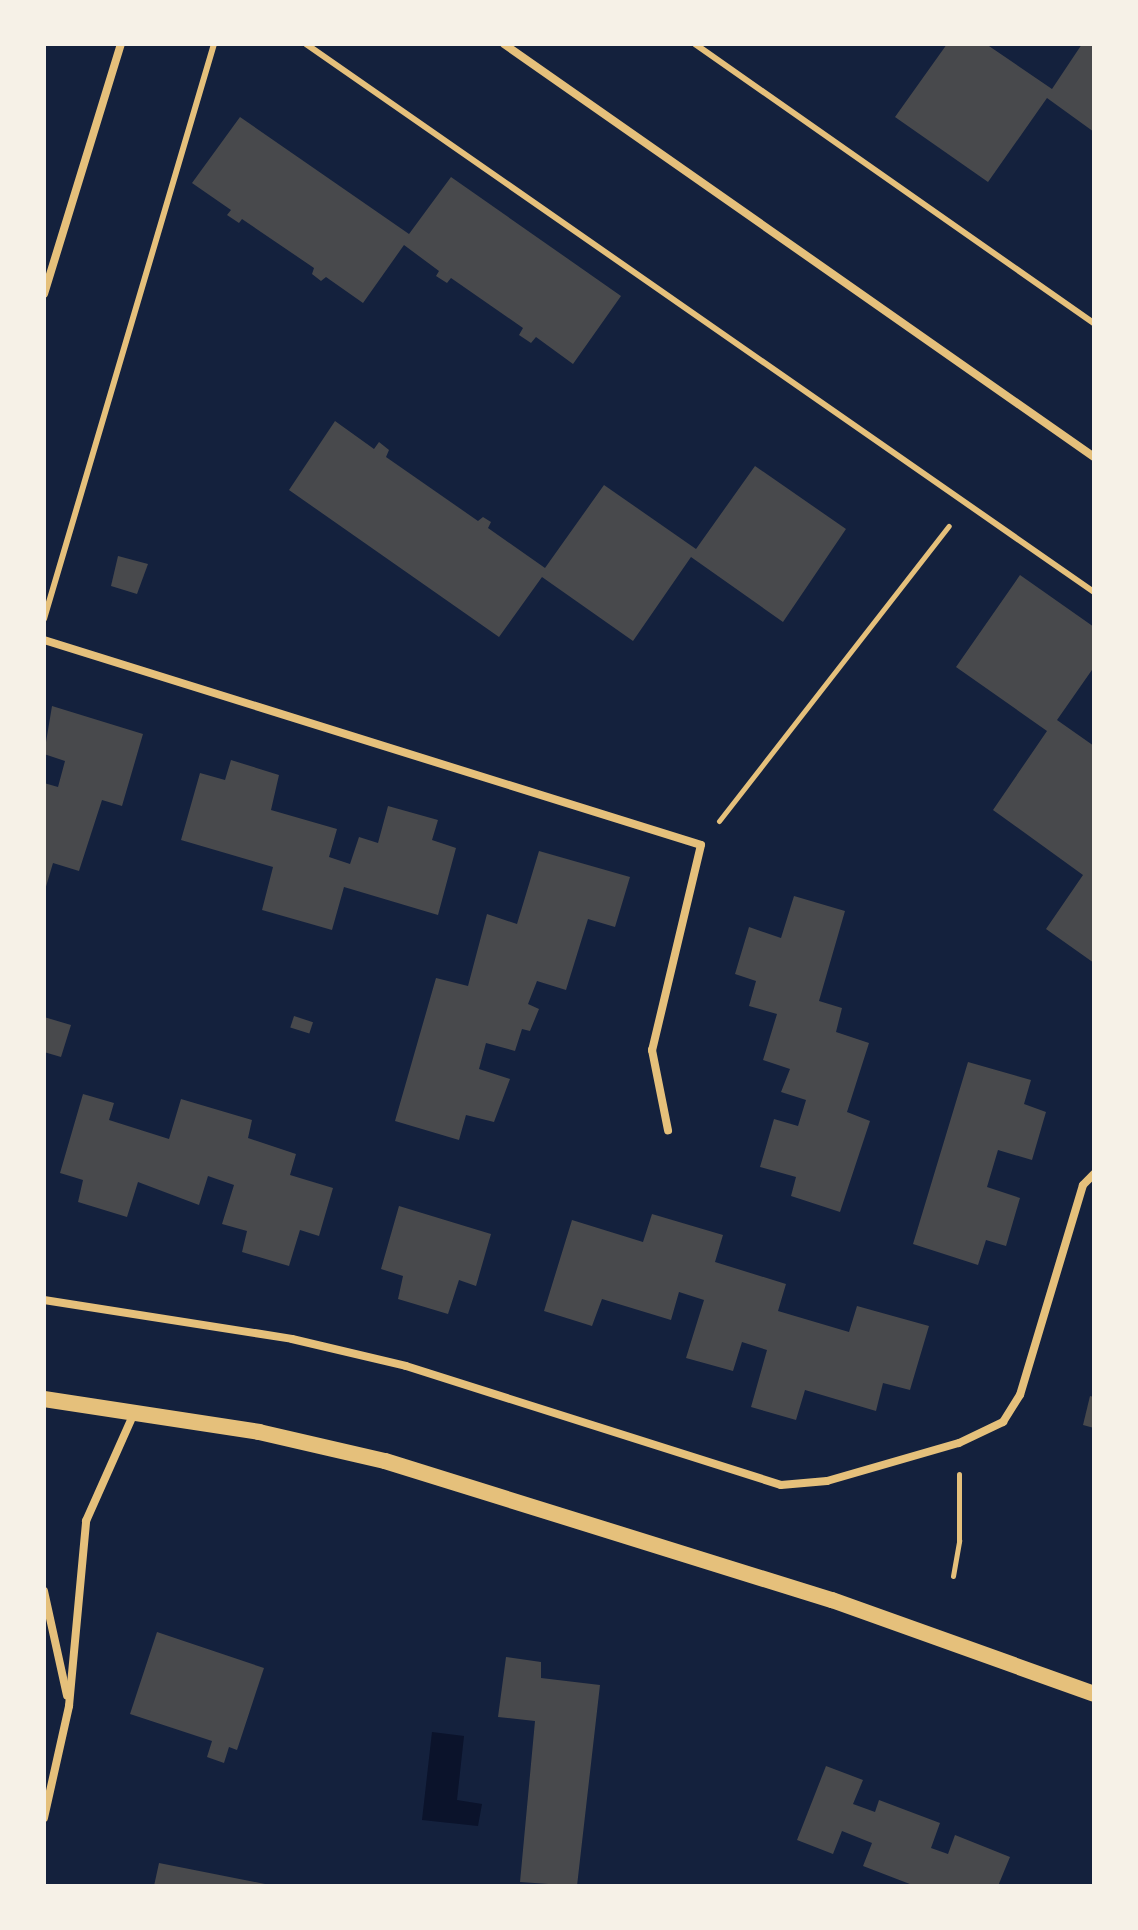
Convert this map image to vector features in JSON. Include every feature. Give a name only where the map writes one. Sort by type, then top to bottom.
[{"type":"main road","points":[[44,1399],[135,1410],[259,1432],[429,1474],[895,1620],[1094,1694]]},
{"type":"street","points":[[44,294],[121,44]]},
{"type":"street","points":[[504,44],[1094,457]]},
{"type":"street","points":[[44,640],[701,845],[652,1050],[668,1130]]},
{"type":"street","points":[[44,1300],[292,1339],[406,1366],[781,1485],[827,1481],[959,1443],[1003,1422],[1020,1395],[1083,1185],[1094,1174]]},
{"type":"street","points":[[44,1818],[69,1706],[86,1521],[135,1410]]},
{"type":"street","points":[[44,1591],[69,1706]]},
{"type":"lane","points":[[44,619],[214,44]]},
{"type":"lane","points":[[306,44],[1094,592]]},
{"type":"lane","points":[[695,44],[1094,323]]},
{"type":"path","points":[[701,845],[967,503]]},
{"type":"path","points":[[953,1576],[959,1541],[959,1443]]},
{"type":"water","points":[[432,1732],[464,1736],[457,1800],[482,1804],[478,1826],[422,1820]]},
{"type":"building","points":[[947,44],[986,44],[1052,89],[1082,44],[1094,44],[1094,132],[1047,98],[988,182],[895,117]]},
{"type":"building","points":[[240,117],[409,234],[451,177],[621,296],[573,364],[536,337],[531,343],[519,335],[523,328],[451,278],[447,283],[436,276],[439,271],[404,245],[363,303],[326,277],[321,281],[312,274],[314,268],[242,219],[239,223],[227,215],[231,210],[192,183]]},
{"type":"building","points":[[335,421],[374,449],[379,442],[389,450],[386,457],[478,521],[483,517],[491,522],[488,528],[545,568],[604,485],[696,549],[755,466],[846,529],[783,622],[691,557],[633,641],[542,577],[499,637],[289,490]]},
{"type":"building","points":[[118,556],[148,564],[137,594],[111,586]]},
{"type":"building","points":[[1020,575],[1094,627],[1094,667],[1057,720],[1094,746],[1094,963],[1046,929],[1083,875],[993,810],[1047,731],[956,667]]},
{"type":"building","points":[[52,706],[143,734],[122,806],[102,800],[79,871],[53,863],[45,890],[44,783],[58,787],[65,761],[44,754]]},
{"type":"building","points":[[231,760],[279,775],[271,810],[337,829],[329,857],[350,864],[359,837],[378,843],[388,806],[438,820],[432,840],[456,848],[438,915],[344,887],[332,930],[262,910],[273,867],[181,840],[200,773],[225,780]]},
{"type":"building","points":[[539,851],[630,877],[615,927],[588,919],[566,990],[537,981],[528,1004],[539,1009],[530,1031],[522,1029],[515,1051],[486,1043],[479,1069],[510,1079],[494,1122],[466,1115],[459,1140],[395,1121],[436,978],[468,986],[487,914],[517,924]]},
{"type":"building","points":[[794,896],[845,911],[819,1001],[842,1008],[836,1032],[869,1043],[847,1112],[870,1121],[840,1212],[791,1196],[796,1177],[760,1167],[774,1119],[798,1126],[806,1100],[781,1092],[790,1069],[763,1060],[777,1014],[749,1006],[756,981],[735,974],[749,927],[781,938]]},
{"type":"building","points":[[294,1016],[313,1022],[309,1034],[290,1027]]},
{"type":"building","points":[[44,1017],[71,1025],[61,1057],[44,1052]]},
{"type":"building","points":[[968,1062],[1031,1080],[1024,1104],[1046,1112],[1032,1160],[998,1150],[987,1187],[1020,1198],[1006,1246],[986,1240],[978,1265],[913,1244]]},
{"type":"building","points":[[83,1094],[114,1103],[109,1120],[169,1139],[181,1099],[252,1120],[248,1138],[296,1154],[290,1175],[333,1188],[319,1236],[300,1230],[289,1266],[242,1252],[247,1231],[222,1224],[234,1185],[208,1176],[199,1205],[138,1182],[127,1217],[78,1202],[83,1180],[60,1173]]},
{"type":"building","points":[[399,1206],[491,1234],[476,1286],[459,1280],[448,1314],[398,1299],[403,1276],[381,1269]]},
{"type":"building","points":[[652,1214],[723,1235],[715,1262],[786,1284],[778,1311],[849,1332],[857,1306],[929,1326],[910,1390],[883,1383],[876,1411],[805,1390],[796,1420],[751,1407],[767,1350],[742,1342],[733,1371],[686,1358],[704,1300],[679,1292],[671,1320],[602,1299],[592,1326],[544,1311],[572,1220],[643,1242]]},
{"type":"building","points":[[1090,1396],[1094,1397],[1094,1428],[1083,1425]]},
{"type":"building","points":[[157,1632],[264,1668],[237,1750],[229,1747],[224,1763],[207,1757],[212,1741],[130,1714]]},
{"type":"building","points":[[506,1657],[541,1662],[541,1678],[600,1685],[577,1886],[520,1882],[535,1721],[498,1717]]},
{"type":"building","points":[[826,1766],[863,1780],[853,1804],[875,1812],[879,1800],[940,1823],[931,1848],[948,1854],[955,1835],[1010,1857],[998,1886],[915,1886],[863,1866],[872,1843],[842,1831],[833,1854],[797,1840]]},
{"type":"building","points":[[159,1863],[270,1885],[270,1886],[154,1886]]}]
